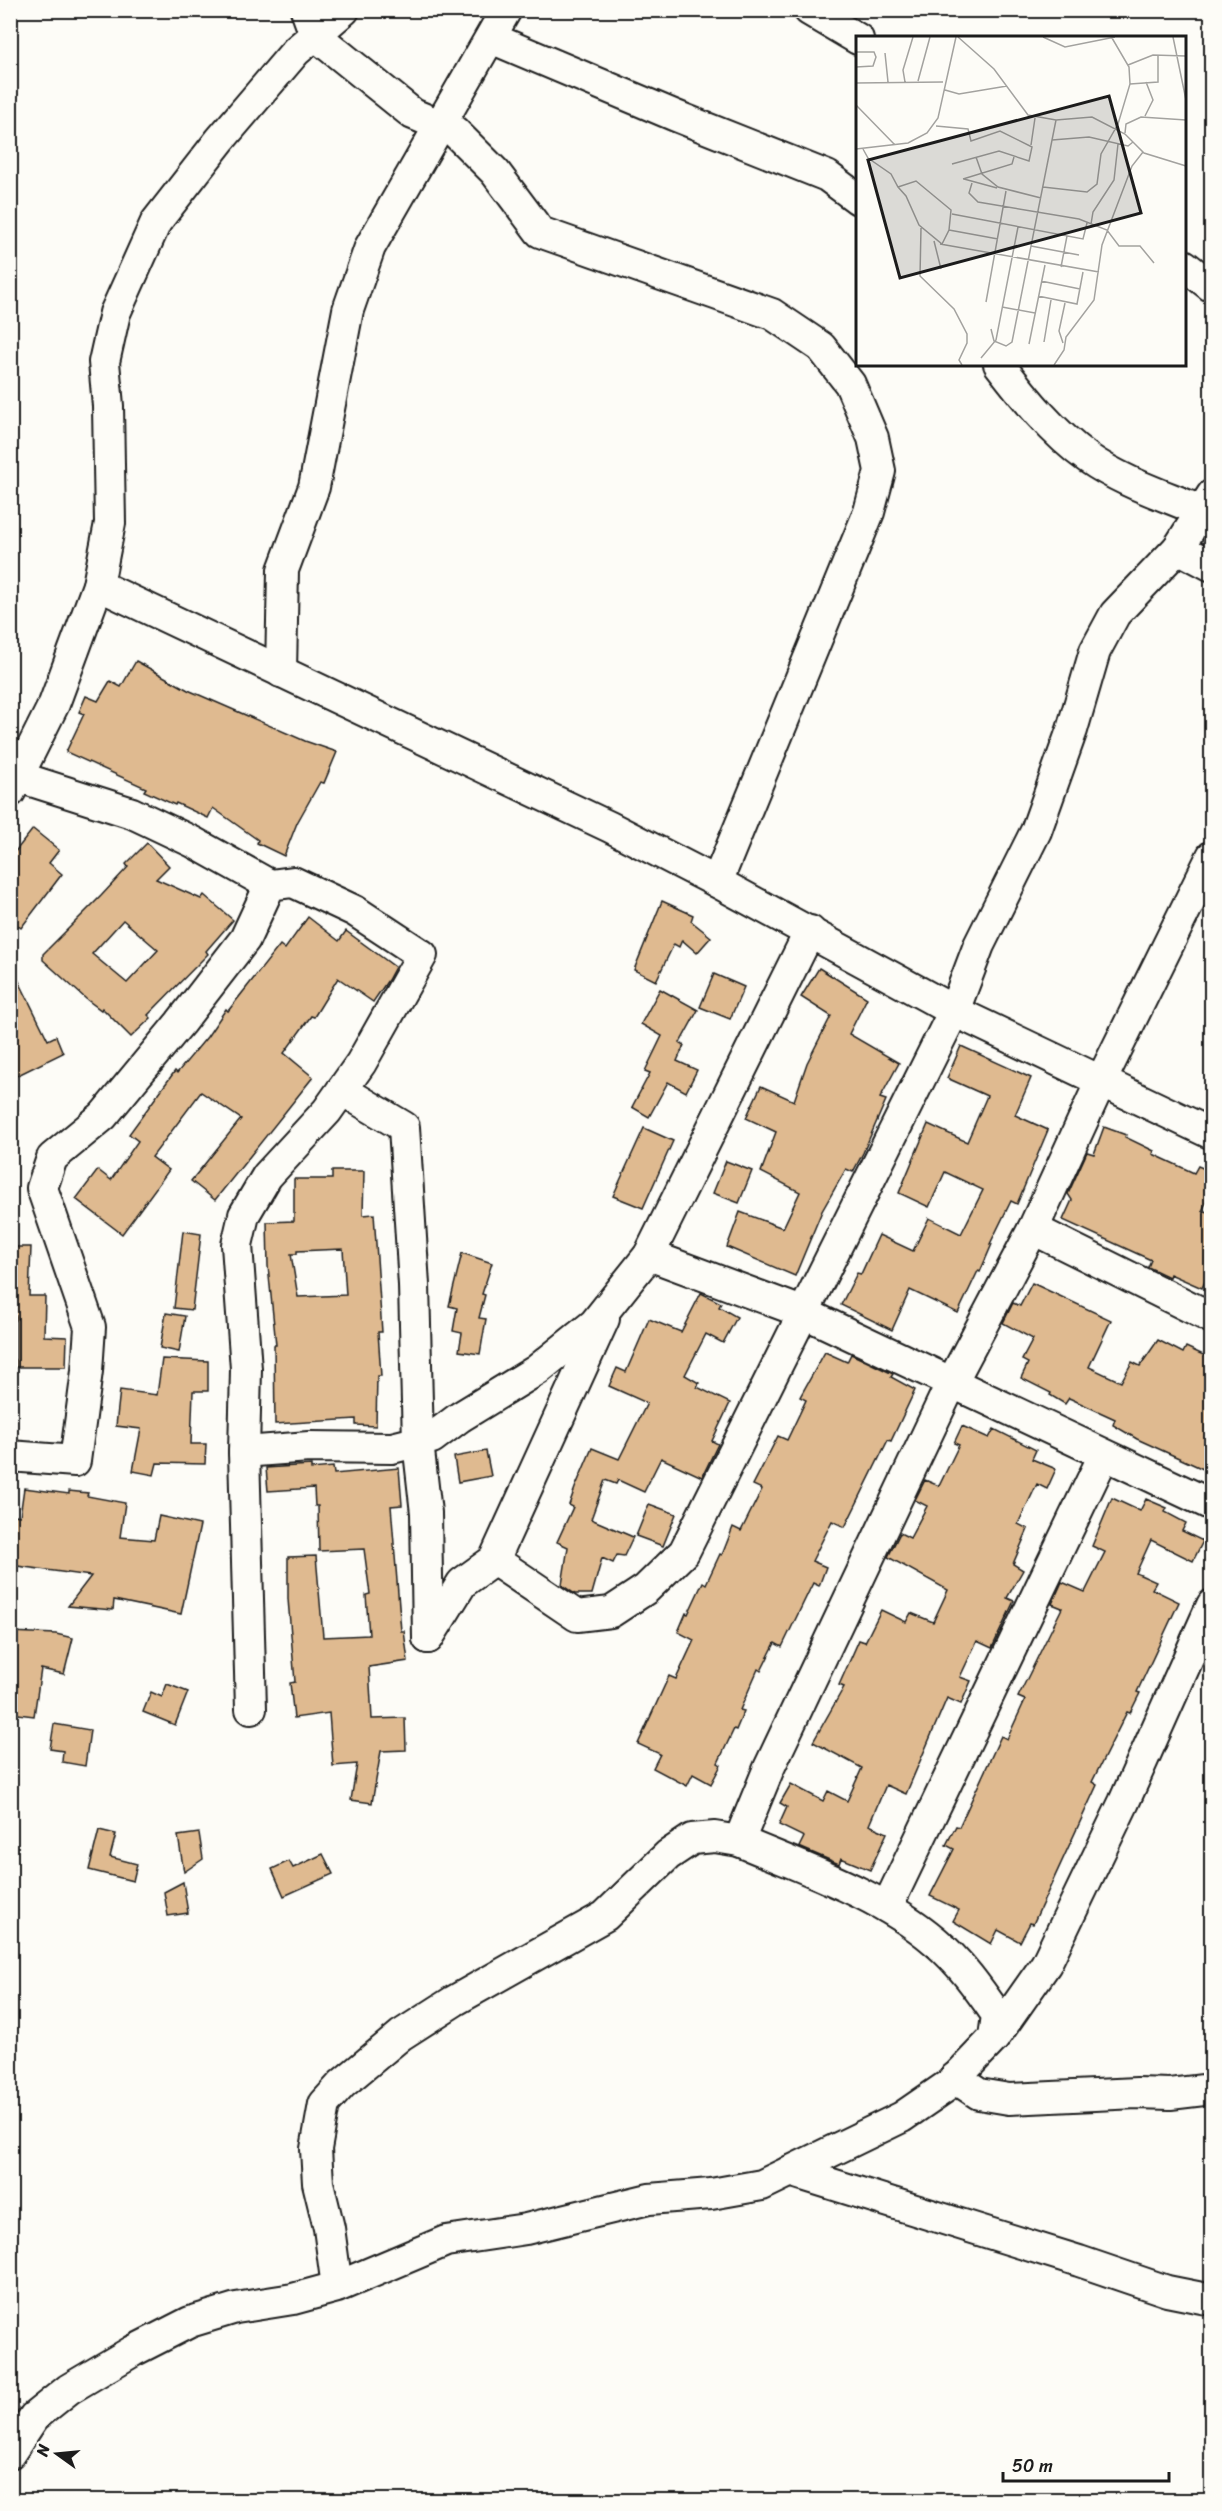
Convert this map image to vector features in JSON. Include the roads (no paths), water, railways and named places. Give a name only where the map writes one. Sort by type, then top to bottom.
[{"type":"street","points":[[251,1709],[244,1452],[246,1369],[237,1245],[244,1215],[267,1176],[327,1111],[361,1063],[422,955],[356,911],[293,882],[270,885],[193,842],[132,813],[15,785],[54,704],[98,585],[110,523],[108,416],[104,362],[115,313],[156,222],[220,140],[296,51],[311,23],[344,10]]},
{"type":"street","points":[[281,672],[283,570],[314,487],[348,310],[370,247],[506,10]]},
{"type":"street","points":[[809,10],[856,38]]},
{"type":"street","points":[[311,23],[412,114],[454,131],[495,172],[540,232],[772,314],[821,347],[849,384],[873,438],[880,471],[869,512],[717,882]]},
{"type":"street","points":[[491,38],[676,116],[827,176],[856,198]]},
{"type":"street","points":[[1186,266],[1212,287]]},
{"type":"street","points":[[494,1560],[577,1616],[611,1612],[645,1589],[684,1552],[954,1011],[979,945],[1036,831],[1072,730],[1095,651],[1114,614],[1178,548],[1206,503],[1126,479],[1088,458],[1031,406],[1001,366]]},
{"type":"street","points":[[1178,548],[1212,566]]},
{"type":"street","points":[[98,585],[490,769],[717,882],[954,1011],[1212,1134]]},
{"type":"street","points":[[739,1841],[768,1768],[951,1384],[1033,1229],[1101,1081],[1212,856]]},
{"type":"street","points":[[10,1456],[75,1461],[90,1327],[42,1188],[52,1158],[103,1116],[180,1023],[245,939],[270,885]]},
{"type":"street","points":[[244,1452],[309,1447],[392,1448],[432,1438],[460,1417],[537,1370],[594,1324],[649,1255],[810,931]]},
{"type":"street","points":[[342,1090],[404,1127],[414,1285],[418,1442],[426,1513],[428,1638],[462,1583],[494,1560],[613,1300]]},
{"type":"street","points":[[1033,1229],[1212,1318]]},
{"type":"street","points":[[649,1255],[802,1312],[1212,1505]]},
{"type":"street","points":[[887,1907],[1104,1455]]},
{"type":"street","points":[[10,2453],[34,2417],[69,2389],[190,2322],[236,2308],[293,2299],[337,2286],[446,2241],[526,2229],[649,2199],[711,2194],[762,2185],[902,2118],[955,2078],[994,2038],[1046,1964],[1124,1802],[1212,1605]]},
{"type":"street","points":[[337,2286],[329,2228],[318,2183],[316,2149],[324,2104],[342,2084],[410,2029],[454,2001],[604,1916],[668,1855],[692,1839],[715,1837],[739,1841],[887,1907],[936,1941],[974,1981],[998,2015],[994,2038]]},
{"type":"street","points":[[955,2078],[979,2094],[1010,2099],[1137,2093],[1170,2094],[1212,2089]]},
{"type":"street","points":[[790,2171],[1079,2261],[1167,2291],[1212,2301]]}]
